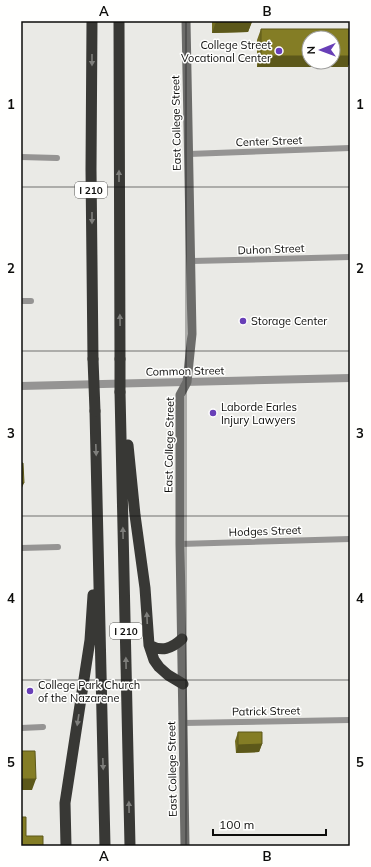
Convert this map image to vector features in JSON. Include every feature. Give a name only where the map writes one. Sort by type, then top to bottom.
[{"type":"highway","name":"I 210","points":[[92,21],[91,177],[93,360],[105,846]]},
{"type":"highway","name":"I 210","points":[[119,21],[120,359],[130,846]]},
{"type":"highway","points":[[121,413],[128,438],[135,515],[145,588],[148,645],[154,660],[159,667],[168,675],[183,684]]},
{"type":"highway","points":[[65,846],[65,803],[90,640],[98,529]]},
{"type":"highway","points":[[148,645],[157,650],[167,649],[174,646],[182,639]]},
{"type":"main road","name":"East College Street","points":[[185,846],[180,544],[180,395],[187,382],[192,334],[192,262],[186,21]]},
{"type":"main road","points":[[185,835],[190,846]]},
{"type":"street","name":"Center Street","points":[[189,154],[350,148]]},
{"type":"street","points":[[21,157],[57,158]]},
{"type":"street","name":"Duhon Street","points":[[192,262],[350,257]]},
{"type":"street","points":[[21,301],[31,300]]},
{"type":"street","name":"Common Street","points":[[21,386],[350,378]]},
{"type":"street","name":"Hodges Street","points":[[180,544],[350,539]]},
{"type":"street","points":[[21,548],[58,547]]},
{"type":"street","name":"Patrick Street","points":[[183,724],[350,720]]},
{"type":"street","points":[[21,728],[43,727]]},
{"type":"building","points":[[252,21],[252,22],[216,22]]},
{"type":"building","points":[[261,29],[350,29],[350,56],[341,56],[341,30],[301,30],[301,56],[261,56]]},
{"type":"building","points":[[21,463],[23,463],[24,483],[21,483]]},
{"type":"building","points":[[238,732],[262,732],[262,744],[238,745]]},
{"type":"building","points":[[21,751],[35,751],[36,779],[21,779]]},
{"type":"building","points":[[21,817],[26,817],[26,836],[43,836],[43,846],[21,846]]},
{"type":"place","name":"College Street Vocational Center","points":[[279,51]]},
{"type":"place","name":"Storage Center","points":[[243,321]]},
{"type":"place","name":"Laborde Earles Injury Lawyers","points":[[213,413]]},
{"type":"place","name":"College Park Church of the Nazarene","points":[[30,691]]}]
